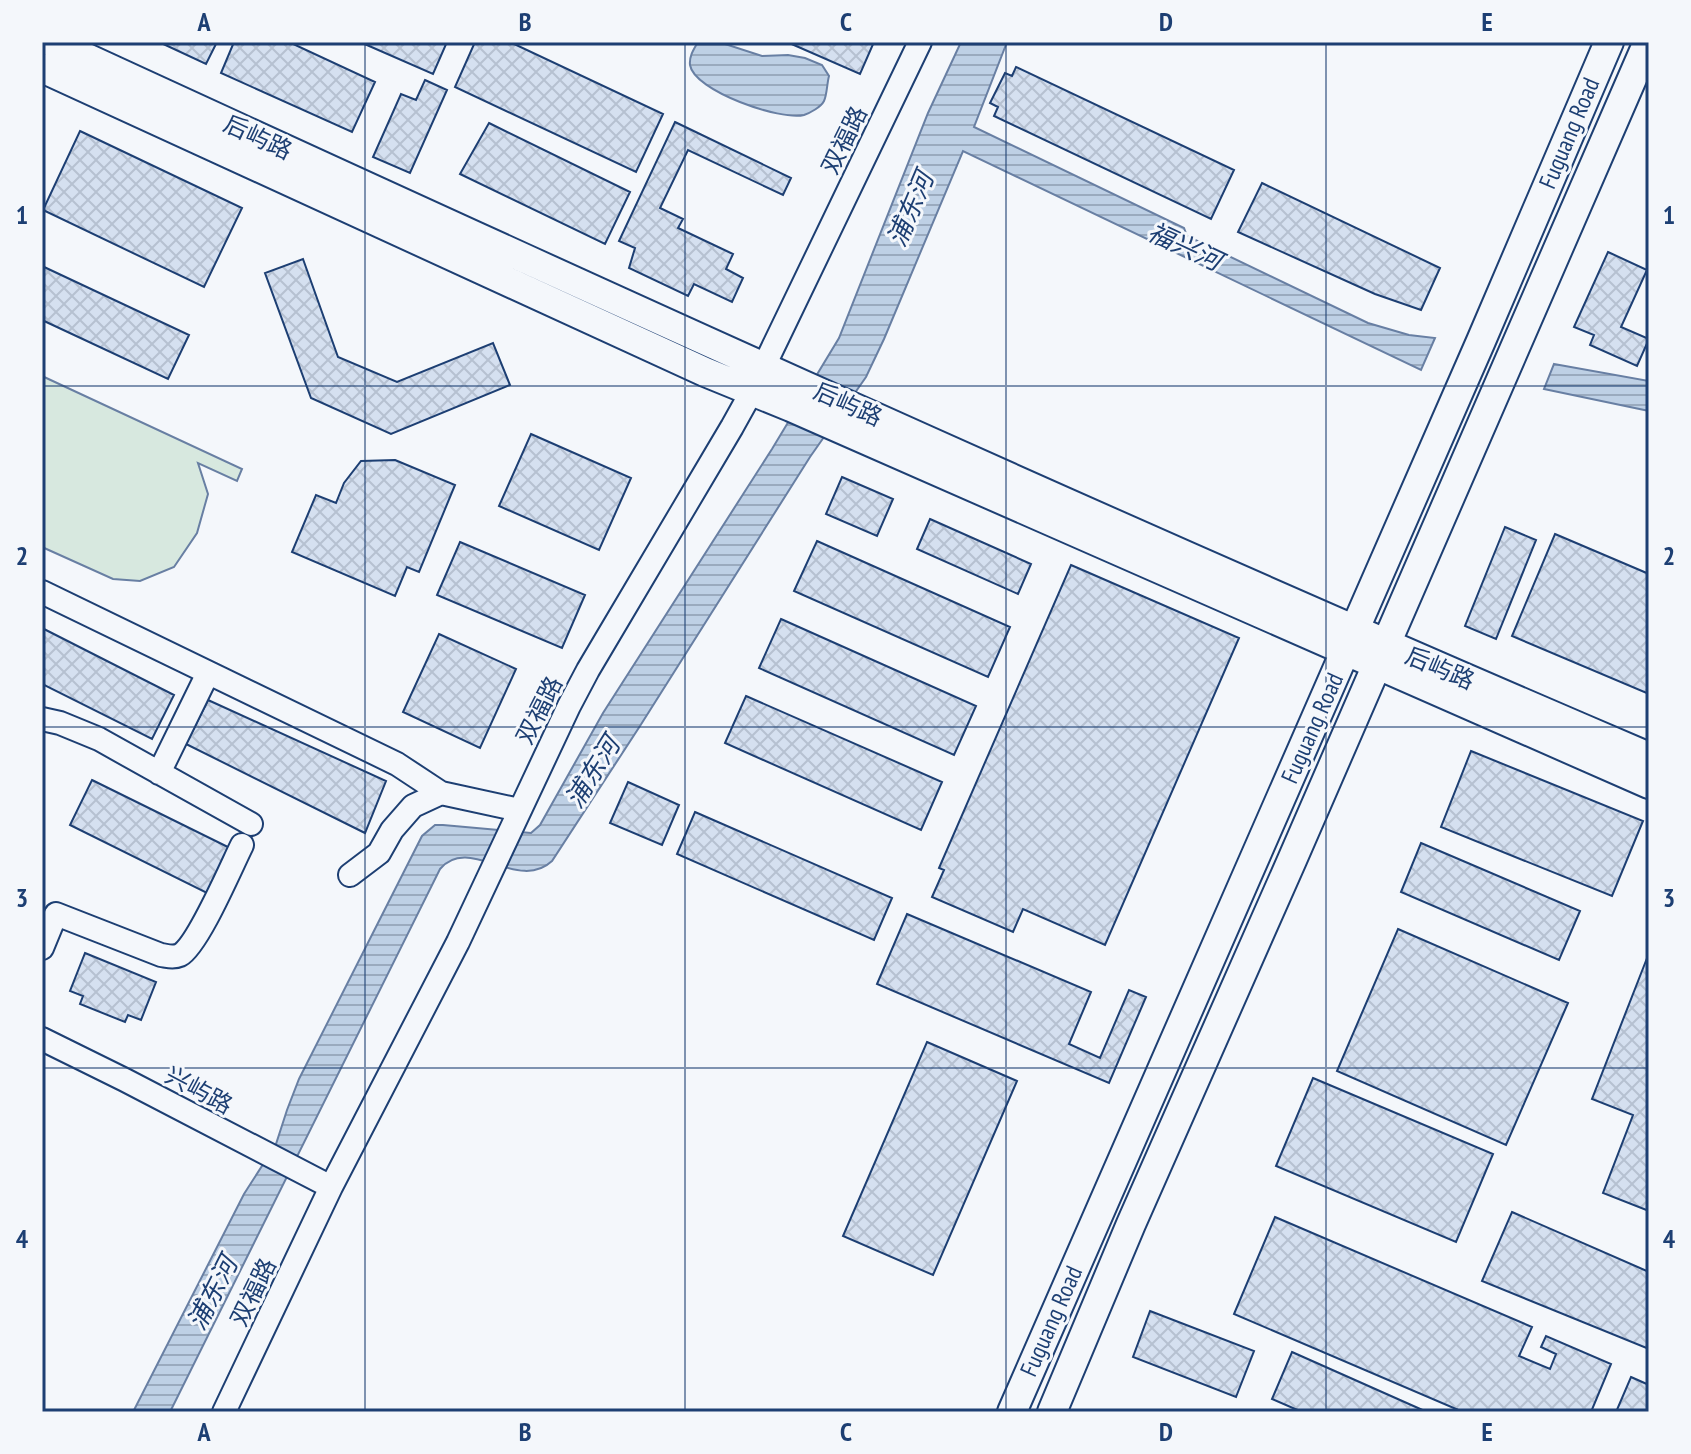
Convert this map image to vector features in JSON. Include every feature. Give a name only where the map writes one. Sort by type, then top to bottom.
[{"type":"main road","name":"后屿路","points":[[52,42],[355,181],[758,379],[1350,640],[1649,784]]},
{"type":"main road","name":"Fuguang Road","points":[[1012,1412],[1609,42]]},
{"type":"main road","name":"Fuguang Road","points":[[1052,1412],[1131,1224],[1648,42]]},
{"type":"main road","name":"后屿路","points":[[42,68],[676,359],[758,379]]},
{"type":"main road","name":"后屿路","points":[[1381,655],[1649,757]]},
{"type":"street","name":"双福路","points":[[224,1412],[331,1187],[458,942],[557,729],[588,670],[758,379],[920,42]]},
{"type":"street","points":[[42,592],[397,764],[441,793],[516,817]]},
{"type":"street","points":[[159,773],[208,673]]},
{"type":"street","points":[[42,719],[99,739],[251,824]]},
{"type":"street","points":[[350,875],[379,853],[392,830],[413,806],[441,793]]},
{"type":"street","points":[[42,948],[49,911],[150,952],[171,957],[179,955],[193,943],[242,845]]},
{"type":"street","name":"兴屿路","points":[[42,1039],[331,1187]]},
{"type":"shaded area","points":[[42,376],[242,469],[237,481],[198,463],[208,494],[197,533],[174,567],[140,581],[113,579],[42,547]]},
{"type":"water","points":[[698,42],[719,42],[762,56],[788,55],[822,65],[829,76],[824,101],[809,113],[793,116],[759,109],[722,94],[706,85],[690,65]]},
{"type":"water","points":[[961,42],[1007,42],[974,127],[1184,228],[1187,236],[1368,323],[1409,335],[1435,338],[1421,370],[963,151],[866,377],[810,457],[552,861],[539,869],[524,871],[465,857],[452,860],[440,869],[170,1412],[133,1412],[244,1194],[276,1144],[299,1079],[422,836],[435,825],[531,833],[540,825],[603,713],[772,449],[839,338],[928,113]]},
{"type":"water","points":[[1554,364],[1649,381],[1649,411],[1544,389]]},
{"type":"building","points":[[159,42],[217,42],[206,64]]},
{"type":"building","points":[[234,42],[289,42],[375,82],[352,132],[221,73]]},
{"type":"building","points":[[360,42],[447,42],[433,74]]},
{"type":"building","points":[[475,42],[510,42],[663,114],[636,172],[455,87]]},
{"type":"building","points":[[787,42],[874,42],[860,74]]},
{"type":"building","points":[[1016,67],[1234,170],[1211,219],[994,116],[998,107],[990,103],[1005,73],[1012,76]]},
{"type":"building","points":[[425,80],[447,90],[410,173],[373,157],[401,94],[416,100]]},
{"type":"building","points":[[675,122],[791,178],[783,195],[688,150],[660,208],[683,219],[678,228],[733,254],[726,269],[743,278],[732,302],[694,284],[688,296],[629,268],[635,248],[619,241]]},
{"type":"building","points":[[489,123],[630,192],[605,244],[460,174]]},
{"type":"building","points":[[80,131],[242,208],[204,287],[43,210]]},
{"type":"building","points":[[1262,183],[1440,268],[1421,310],[1375,294],[1238,232]]},
{"type":"building","points":[[1608,252],[1647,270],[1621,327],[1649,339],[1637,366],[1590,345],[1594,335],[1574,327]]},
{"type":"building","points":[[303,259],[338,357],[397,382],[493,343],[510,385],[391,434],[311,398],[265,273]]},
{"type":"building","points":[[42,266],[189,335],[168,379],[42,320]]},
{"type":"building","points":[[531,434],[631,478],[599,550],[499,506]]},
{"type":"building","points":[[395,460],[455,485],[419,572],[407,567],[395,596],[292,552],[316,495],[336,503],[344,483],[361,461]]},
{"type":"building","points":[[842,477],[893,499],[877,536],[826,514]]},
{"type":"building","points":[[930,519],[1031,564],[1018,594],[917,549]]},
{"type":"building","points":[[1505,527],[1536,540],[1496,639],[1465,626]]},
{"type":"building","points":[[1555,534],[1649,574],[1649,694],[1512,636]]},
{"type":"building","points":[[817,541],[1010,627],[988,677],[794,591]]},
{"type":"building","points":[[460,542],[585,595],[562,648],[437,595]]},
{"type":"building","points":[[1071,565],[1239,638],[1105,945],[1023,909],[1013,932],[932,897],[944,870],[939,868]]},
{"type":"building","points":[[781,619],[976,706],[954,755],[759,668]]},
{"type":"building","points":[[42,628],[174,695],[152,739],[42,684]]},
{"type":"building","points":[[439,634],[516,669],[480,748],[403,712]]},
{"type":"building","points":[[746,696],[942,782],[921,830],[725,743]]},
{"type":"building","points":[[208,700],[386,781],[365,833],[186,744]]},
{"type":"building","points":[[1471,751],[1643,821],[1612,896],[1441,827]]},
{"type":"building","points":[[92,780],[234,850],[211,895],[70,825]]},
{"type":"building","points":[[628,782],[679,805],[662,845],[610,823]]},
{"type":"building","points":[[695,812],[892,898],[874,940],[677,854]]},
{"type":"building","points":[[1421,843],[1580,911],[1559,960],[1401,892]]},
{"type":"building","points":[[907,914],[1091,992],[1069,1044],[1100,1058],[1129,990],[1146,997],[1109,1083],[877,984]]},
{"type":"building","points":[[1398,929],[1568,1003],[1506,1145],[1337,1071]]},
{"type":"building","points":[[85,953],[156,982],[141,1020],[128,1015],[125,1022],[80,1004],[83,996],[70,991]]},
{"type":"building","points":[[1649,953],[1649,1211],[1603,1193],[1633,1115],[1592,1099]]},
{"type":"building","points":[[927,1042],[1017,1081],[933,1275],[843,1236]]},
{"type":"building","points":[[1313,1078],[1493,1154],[1456,1242],[1276,1166]]},
{"type":"building","points":[[1512,1212],[1649,1272],[1649,1349],[1482,1281]]},
{"type":"building","points":[[1275,1217],[1532,1327],[1519,1356],[1550,1369],[1556,1354],[1541,1347],[1546,1336],[1611,1364],[1591,1412],[1463,1412],[1234,1314]]},
{"type":"building","points":[[1150,1311],[1254,1351],[1236,1397],[1133,1357]]},
{"type":"building","points":[[1292,1352],[1427,1412],[1302,1412],[1272,1399]]},
{"type":"building","points":[[1631,1377],[1649,1385],[1649,1412],[1616,1412]]},
{"type":"water label","name":"浦东河","points":[[910,209]]},
{"type":"water label","name":"福兴河","points":[[1185,246]]},
{"type":"water label","name":"浦东河","points":[[592,772]]},
{"type":"water label","name":"浦东河","points":[[212,1293]]}]
